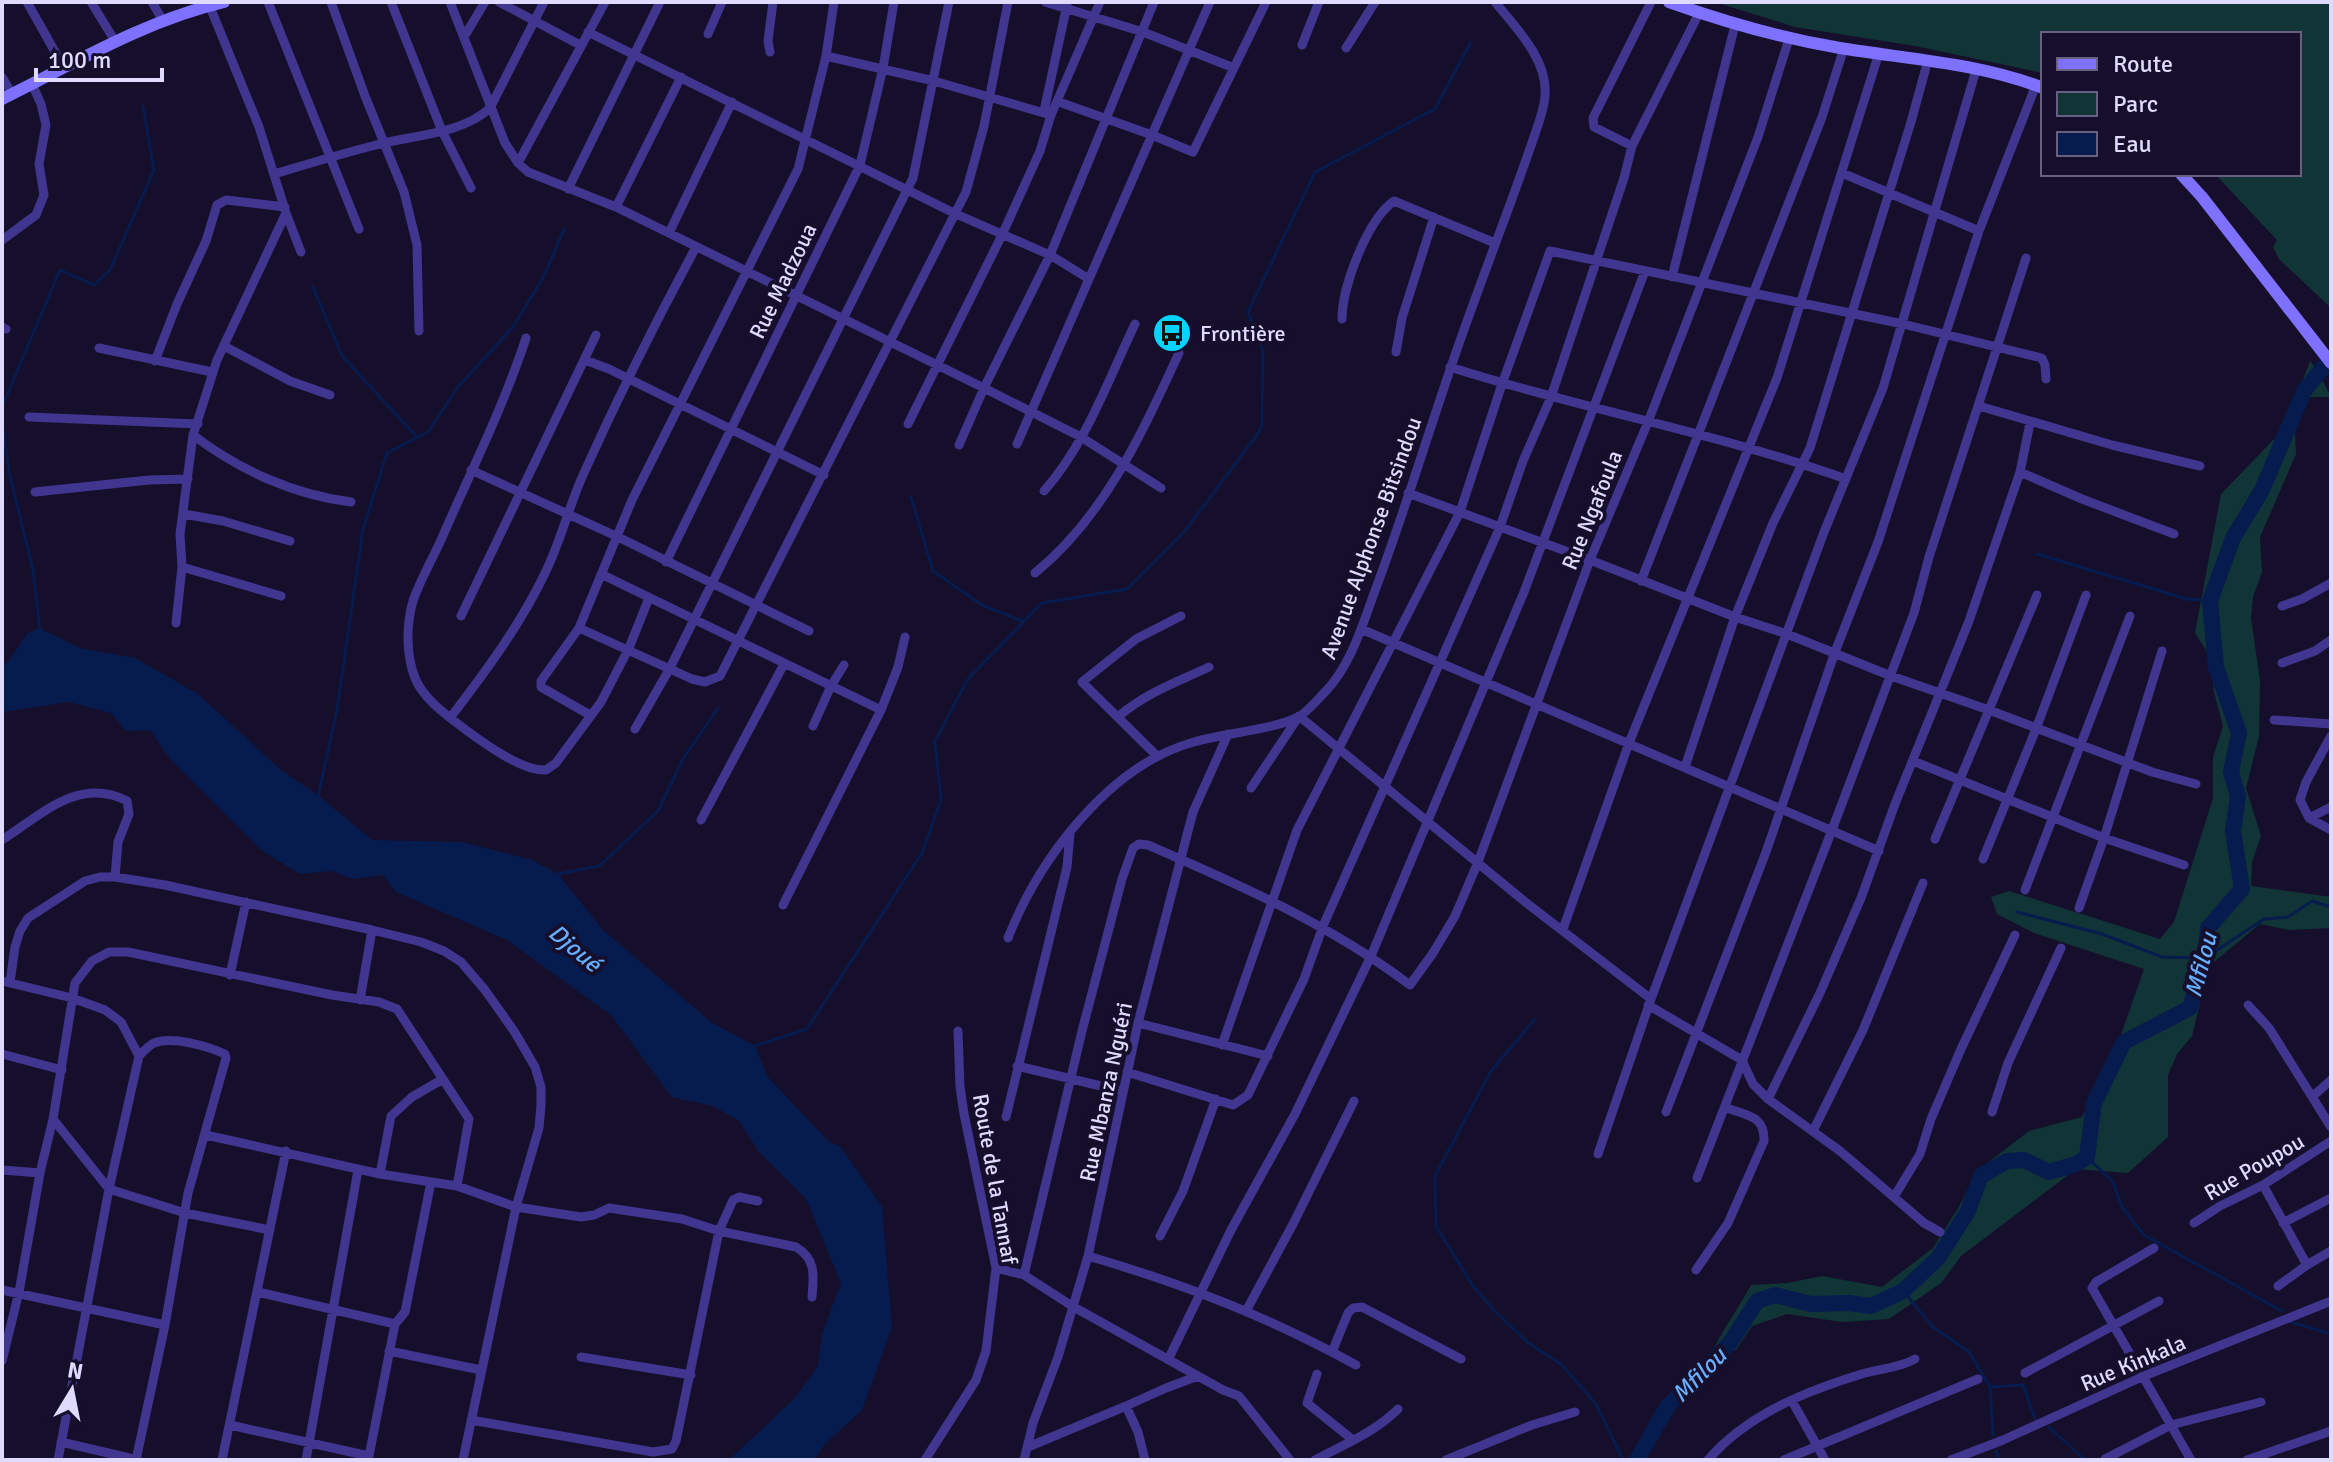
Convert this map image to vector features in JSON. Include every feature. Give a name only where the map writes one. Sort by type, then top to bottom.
[{"type":"street","points":[[27,2],[63,66]]},
{"type":"street","points":[[91,2],[115,41]]},
{"type":"street","points":[[152,2],[163,21]]},
{"type":"street","points":[[2,77],[7,97],[115,41],[209,4],[224,2]]},
{"type":"street","points":[[268,2],[359,229]]},
{"type":"street","points":[[331,2],[404,192],[417,245],[419,331]]},
{"type":"street","points":[[391,2],[442,131],[471,188]]},
{"type":"street","points":[[450,2],[505,143],[528,172],[616,207],[984,388],[1081,437],[1161,488]]},
{"type":"street","points":[[464,37],[485,2]]},
{"type":"street","points":[[499,2],[580,45]]},
{"type":"street","points":[[274,174],[385,143],[442,131],[481,116],[490,108],[544,2]]},
{"type":"street","points":[[518,163],[605,2]]},
{"type":"street","points":[[568,189],[660,2]]},
{"type":"street","points":[[708,34],[722,2]]},
{"type":"street","points":[[770,52],[768,41],[773,2]]},
{"type":"street","points":[[590,715],[541,687],[540,683],[579,628],[616,536],[678,405],[798,169],[826,56],[834,2]]},
{"type":"street","name":"Rue Madzoua","points":[[666,562],[860,165],[883,68],[894,2]]},
{"type":"street","points":[[635,729],[670,668],[908,190],[916,168],[949,2]]},
{"type":"street","points":[[579,628],[692,679],[705,682],[716,680],[739,642],[956,214],[975,163],[1008,2]]},
{"type":"street","points":[[1045,2],[1067,5],[1234,68]]},
{"type":"street","points":[[1048,113],[1059,102],[1100,2]]},
{"type":"street","points":[[959,445],[1050,255],[1154,2]]},
{"type":"street","points":[[1017,444],[1210,2]]},
{"type":"street","points":[[1059,102],[1193,152],[1266,2]]},
{"type":"street","points":[[1302,45],[1319,2]]},
{"type":"street","points":[[1346,48],[1375,2]]},
{"type":"street","name":"Avenue Alphonse Bitsindou","points":[[1251,788],[1299,716],[1339,675],[1361,629],[1450,367],[1540,119],[1546,92],[1540,69],[1528,44],[1495,2]]},
{"type":"street","points":[[1632,146],[1594,127],[1593,118],[1651,2]]},
{"type":"street","points":[[1666,1112],[1766,852],[1835,652],[1883,529],[1979,231],[2040,86],[1928,60],[1789,39],[1735,25],[1669,2]]},
{"type":"street","points":[[209,4],[259,127],[301,252]]},
{"type":"street","points":[[908,424],[1040,151],[1067,5]]},
{"type":"street","points":[[1127,1072],[1233,1105],[1248,1095],[1304,979],[1323,926],[1500,527],[1523,461],[1551,397],[1632,146],[1699,13]]},
{"type":"street","points":[[1672,277],[1735,25]]},
{"type":"street","points":[[588,32],[956,214],[1050,255],[1089,279]]},
{"type":"street","name":"Rue Ngafoula","points":[[1371,956],[1410,985],[1455,916],[1590,560],[1648,422],[1758,137],[1789,39]]},
{"type":"street","points":[[1641,581],[1822,117],[1844,48]]},
{"type":"street","points":[[1563,929],[1629,743],[1777,378],[1879,53]]},
{"type":"street","points":[[826,56],[934,81],[1048,113]]},
{"type":"street","points":[[1685,767],[1735,617],[1773,523],[1803,464],[1833,379],[1928,60]]},
{"type":"street","points":[[1598,1154],[1730,786],[1883,388],[1976,70]]},
{"type":"street","points":[[616,207],[681,77]]},
{"type":"street","points":[[2,240],[36,215],[44,195],[39,164],[46,125],[32,84]]},
{"type":"street","points":[[669,233],[732,102]]},
{"type":"street","points":[[1842,173],[1979,231]]},
{"type":"street","points":[[2183,176],[2331,363]]},
{"type":"street","points":[[155,361],[202,252],[217,205],[226,200],[286,210]]},
{"type":"street","points":[[1342,319],[1351,270],[1387,206],[1394,201],[1495,243]]},
{"type":"street","points":[[176,623],[182,567],[180,534],[193,435],[212,372],[286,210]]},
{"type":"street","points":[[1396,352],[1402,318],[1434,217]]},
{"type":"street","points":[[450,718],[501,651],[536,592],[556,548],[566,513],[628,379],[696,247]]},
{"type":"street","points":[[1222,1045],[1297,830],[1460,512],[1550,251],[1903,324],[2042,358],[2046,379]]},
{"type":"street","points":[[1697,1178],[1914,613],[1929,557],[2026,258]]},
{"type":"street","points":[[1168,1360],[1231,1230],[1295,1114],[1371,956],[1542,543],[1645,271]]},
{"type":"street","points":[[1044,491],[1058,475],[1081,437],[1135,324]]},
{"type":"street","points":[[461,616],[596,335]]},
{"type":"street","points":[[526,338],[511,382],[420,584],[409,620],[410,656],[416,682],[424,694],[450,718],[483,742],[522,764],[546,770],[556,763],[601,702],[629,648],[649,598]]},
{"type":"street","points":[[224,346],[290,381],[330,395]]},
{"type":"street","points":[[99,348],[212,372]]},
{"type":"street","points":[[1035,573],[1056,556],[1080,529],[1126,465],[1179,353]]},
{"type":"street","points":[[585,360],[824,475]]},
{"type":"street","points":[[1450,367],[1502,384],[1748,448],[1846,479]]},
{"type":"street","points":[[1979,406],[2030,423],[2200,466]]},
{"type":"street","points":[[29,417],[198,424]]},
{"type":"street","points":[[1768,1099],[1820,993],[1969,621],[2020,472],[2030,423]]},
{"type":"street","points":[[193,435],[234,462],[292,489],[317,497],[351,502]]},
{"type":"street","points":[[471,470],[616,536],[809,631]]},
{"type":"street","points":[[2020,472],[2174,534]]},
{"type":"street","points":[[35,492],[188,479]]},
{"type":"street","points":[[1408,493],[1835,652],[1891,676],[2128,763],[2196,784]]},
{"type":"street","points":[[184,514],[223,521],[290,541]]},
{"type":"street","points":[[182,567],[281,596]]},
{"type":"street","points":[[601,574],[881,710]]},
{"type":"street","points":[[2282,606],[2331,583]]},
{"type":"street","points":[[1935,839],[2037,595]]},
{"type":"street","points":[[1983,859],[2086,595]]},
{"type":"street","points":[[1157,756],[1082,682],[1136,639],[1181,616]]},
{"type":"street","points":[[2025,890],[2130,616]]},
{"type":"street","points":[[1361,629],[1879,851]]},
{"type":"street","points":[[783,905],[881,710],[898,667],[905,637]]},
{"type":"street","points":[[2282,663],[2315,651],[2331,640]]},
{"type":"street","points":[[2079,908],[2162,651]]},
{"type":"street","points":[[701,820],[784,664]]},
{"type":"street","points":[[813,726],[844,665]]},
{"type":"street","points":[[1119,716],[1136,701],[1158,689],[1209,667]]},
{"type":"street","points":[[1008,938],[1020,908],[1070,833],[1120,781],[1157,756],[1193,742],[1299,716],[1650,1002],[1742,1060],[1753,1084],[1768,1099],[1813,1131],[1924,1223],[1940,1232]]},
{"type":"street","points":[[2274,720],[2331,724]]},
{"type":"street","name":"Rue Mbanza Nguéri","points":[[1026,1456],[1033,1423],[1055,1367],[1088,1256],[1138,1023],[1193,812],[1228,734]]},
{"type":"street","points":[[2331,736],[2326,754],[2300,794],[2302,808],[2309,818],[2331,830]]},
{"type":"street","points":[[1913,761],[2054,819],[2184,865]]},
{"type":"street","points":[[2,840],[71,796],[88,792],[114,794],[127,801],[129,814],[118,842],[115,877]]},
{"type":"street","points":[[2309,818],[2331,807]]},
{"type":"street","points":[[1006,1117],[1067,867],[1070,833]]},
{"type":"street","points":[[1024,1275],[1118,892],[1133,848],[1139,844],[1148,845],[1273,900],[1371,956]]},
{"type":"street","points":[[139,1056],[121,1022],[113,1014],[72,998],[6,982],[20,931],[28,918],[85,881],[115,877],[246,902],[421,942],[461,962],[485,990],[535,1067],[541,1087],[539,1128],[516,1207],[463,1460]]},
{"type":"street","points":[[1813,1131],[1863,1030],[1923,883]]},
{"type":"street","points":[[230,975],[246,902]]},
{"type":"street","points":[[360,1000],[372,930]]},
{"type":"street","points":[[1894,1197],[1920,1154],[1931,1119],[1961,1049],[2015,935]]},
{"type":"street","points":[[1992,1112],[2008,1063],[2061,948]]},
{"type":"street","points":[[2,1361],[19,1292],[53,1119],[72,998],[80,973],[92,961],[109,952],[128,952],[230,975],[379,1002],[397,1009],[469,1119],[457,1186]]},
{"type":"street","points":[[2248,1005],[2269,1028],[2331,1127]]},
{"type":"street","points":[[1138,1023],[1268,1056]]},
{"type":"street","name":"Route de la Tannaf","points":[[925,1460],[976,1380],[986,1351],[996,1268],[962,1100],[958,1031]]},
{"type":"street","points":[[58,1460],[61,1442],[88,1307],[109,1189],[139,1056],[152,1044],[173,1041],[225,1054],[226,1063],[193,1173],[137,1460],[61,1442]]},
{"type":"street","points":[[2,1054],[62,1070]]},
{"type":"street","points":[[1017,1066],[1122,1091]]},
{"type":"street","points":[[380,1174],[391,1116],[412,1097],[443,1079]]},
{"type":"street","points":[[2312,1097],[2331,1080]]},
{"type":"street","points":[[1160,1236],[1183,1191],[1216,1099]]},
{"type":"street","points":[[1246,1311],[1354,1101]]},
{"type":"street","points":[[1696,1270],[1728,1223],[1764,1141],[1764,1126],[1760,1121],[1725,1107]]},
{"type":"street","points":[[53,1119],[109,1189],[185,1213],[270,1230]]},
{"type":"street","points":[[206,1135],[358,1170],[457,1186],[516,1207],[581,1217],[609,1208],[682,1219],[719,1231],[796,1247],[806,1253],[812,1262],[812,1297]]},
{"type":"street","name":"Rue Poupou","points":[[2194,1223],[2263,1185],[2331,1141]]},
{"type":"street","points":[[222,1460],[286,1151]]},
{"type":"street","points":[[2,1170],[40,1173]]},
{"type":"street","points":[[306,1460],[358,1170]]},
{"type":"street","points":[[230,1425],[369,1456],[395,1324],[405,1312],[431,1182]]},
{"type":"street","points":[[2263,1185],[2307,1265]]},
{"type":"street","points":[[471,1420],[653,1452],[672,1449],[691,1375],[719,1231],[733,1200],[739,1197],[758,1201]]},
{"type":"street","points":[[2283,1223],[2331,1198]]},
{"type":"street","points":[[2154,1248],[2092,1285],[2191,1460]]},
{"type":"street","points":[[2278,1286],[2331,1251]]},
{"type":"street","points":[[1088,1256],[1201,1291],[1356,1365]]},
{"type":"street","points":[[996,1268],[1024,1275],[1072,1306],[1239,1396],[1290,1460]]},
{"type":"street","points":[[2,1290],[165,1325]]},
{"type":"street","points":[[258,1292],[395,1324]]},
{"type":"street","points":[[2025,1373],[2159,1301]]},
{"type":"street","name":"Rue Kinkala","points":[[1951,1460],[2003,1440],[2144,1376],[2331,1301]]},
{"type":"street","points":[[1332,1352],[1348,1313],[1353,1308],[1362,1307],[1461,1359]]},
{"type":"street","points":[[389,1351],[481,1370],[480,1375]]},
{"type":"street","points":[[581,1357],[691,1375]]},
{"type":"street","points":[[1708,1460],[1737,1431],[1792,1401],[1857,1376],[1915,1359]]},
{"type":"street","points":[[1317,1374],[1307,1403],[1353,1440]]},
{"type":"street","points":[[1026,1456],[1126,1406],[1198,1376]]},
{"type":"street","points":[[1784,1460],[1978,1379]]},
{"type":"street","points":[[1792,1401],[1825,1460]]},
{"type":"street","points":[[2105,1459],[2171,1425],[2261,1402]]},
{"type":"street","points":[[1126,1406],[1138,1432],[1145,1460]]},
{"type":"street","points":[[1315,1460],[1383,1424],[1398,1409]]},
{"type":"street","points":[[1446,1460],[1532,1425],[1575,1412]]},
{"type":"street","points":[[2247,1460],[2331,1431]]},
{"type":"green space","points":[[1715,2],[2331,2],[2331,308],[2279,259],[2273,247],[2277,240],[2217,176],[2301,176],[2301,32],[2041,32],[2041,73],[1915,46],[1795,27]]},
{"type":"green space","points":[[2310,361],[2331,397],[2309,397],[2295,432],[2296,454],[2260,537],[2262,572],[2253,597],[2251,618],[2260,681],[2259,736],[2246,788],[2261,836],[2252,862],[2251,886],[2331,897],[2331,928],[2289,930],[2260,924],[2209,966],[2192,1036],[2177,1054],[2168,1075],[2168,1137],[2128,1173],[2076,1169],[1961,1256],[1941,1283],[1889,1319],[1842,1322],[1787,1314],[1752,1326],[1736,1350],[1712,1353],[1751,1285],[1788,1283],[1822,1276],[1882,1287],[1933,1248],[1977,1171],[2029,1131],[2082,1117],[2121,1035],[2144,969],[2034,933],[1997,914],[1991,897],[2009,891],[2160,939],[2174,922],[2213,798],[2213,757],[2223,726],[2214,692],[2210,656],[2195,633],[2221,494],[2284,429]]},
{"type":"water","name":"Djoué","points":[[39,628],[80,648],[135,658],[198,694],[281,770],[319,796],[372,840],[462,842],[532,860],[558,874],[603,930],[711,1022],[755,1046],[767,1076],[829,1142],[840,1146],[882,1207],[892,1327],[862,1410],[825,1444],[814,1460],[729,1460],[795,1398],[818,1366],[822,1334],[841,1283],[806,1199],[759,1152],[739,1121],[713,1106],[672,1097],[611,1015],[507,940],[396,892],[383,875],[353,879],[331,871],[300,874],[261,850],[170,759],[150,730],[126,731],[111,713],[69,702],[2,712],[2,664],[7,663],[27,634]]},
{"type":"waterway","points":[[755,1046],[807,1029],[922,853],[941,800],[935,741],[968,679],[1042,603],[1127,589],[1185,531],[1257,435],[1262,426],[1263,350],[1248,312],[1315,172],[1435,109],[1471,42]]},
{"type":"waterway","points":[[2,407],[60,270],[94,285],[110,270],[154,170],[143,106]]},
{"type":"waterway","points":[[318,797],[337,710],[363,529],[387,453],[428,432],[457,388],[513,327],[544,276],[564,229]]},
{"type":"waterway","points":[[313,287],[342,356],[416,436]]},
{"type":"waterway","name":"Mfilou","points":[[1637,1460],[1667,1407],[1730,1343],[1757,1301],[1775,1295],[1811,1304],[1871,1306],[1903,1291],[1938,1258],[1968,1211],[1981,1176],[2007,1161],[2024,1160],[2049,1172],[2076,1164],[2087,1157],[2094,1103],[2124,1042],[2190,1008],[2205,958],[2208,928],[2242,889],[2233,831],[2238,796],[2231,772],[2239,733],[2216,667],[2210,601],[2233,538],[2262,490],[2304,391],[2331,358]]},
{"type":"waterway","points":[[2,421],[9,472],[33,570],[40,629]]},
{"type":"waterway","points":[[911,497],[933,571],[982,605],[1022,621]]},
{"type":"waterway","points":[[2037,554],[2187,599],[2210,601]]},
{"type":"waterway","points":[[558,874],[599,866],[658,811],[683,759],[718,708]]},
{"type":"waterway","points":[[2017,912],[2102,934],[2162,957],[2205,958],[2264,919],[2288,917],[2312,901],[2331,907]]},
{"type":"waterway","points":[[1535,1019],[1491,1071],[1435,1176],[1436,1226],[1473,1286],[1493,1309],[1527,1342],[1561,1364],[1596,1404],[1623,1460]]},
{"type":"waterway","points":[[2087,1157],[2113,1182],[2122,1207],[2144,1235],[2282,1311]]},
{"type":"waterway","points":[[1903,1291],[1933,1327],[1969,1352],[1990,1387],[2023,1385],[2035,1419]]},
{"type":"waterway","points":[[2291,1322],[2331,1334]]},
{"type":"waterway","points":[[1990,1387],[1993,1435]]},
{"type":"waterway","points":[[2049,1427],[2085,1460]]},
{"type":"waterway","points":[[1996,1451],[1999,1460]]},
{"type":"place","name":"Frontière","points":[[1172,333]]}]
